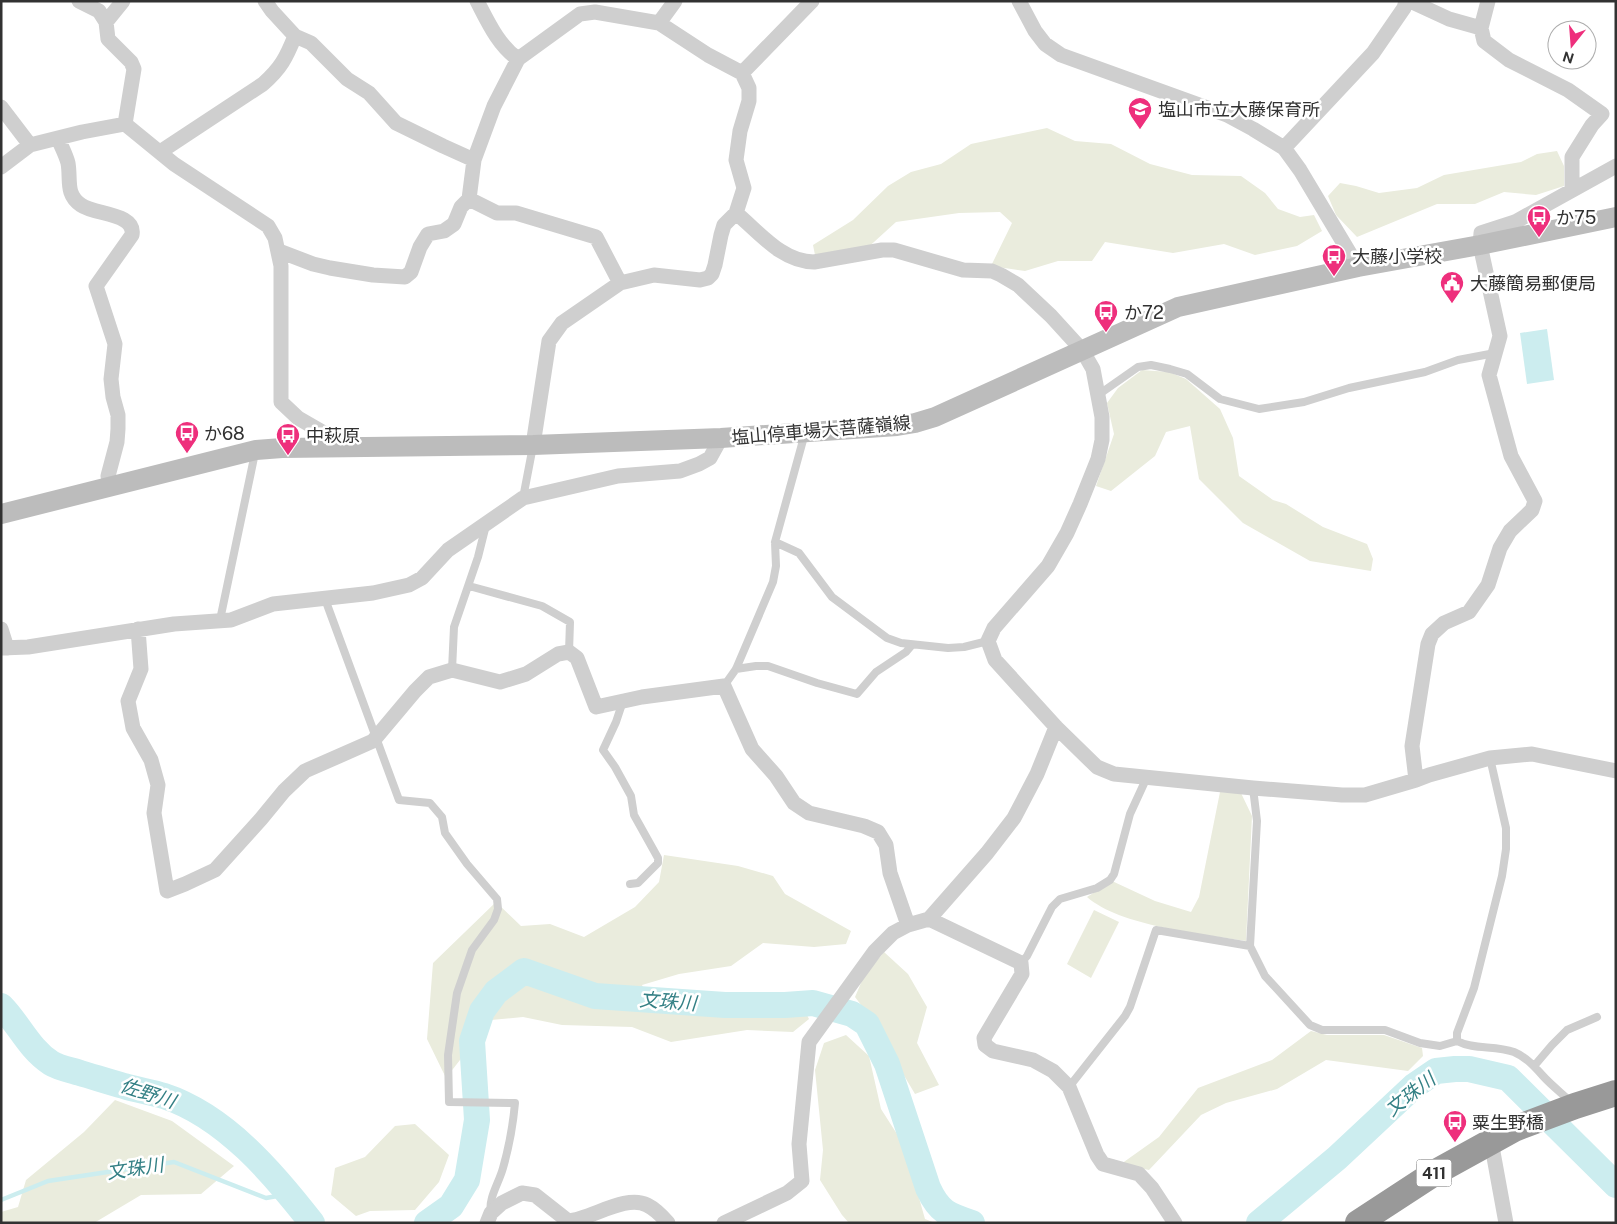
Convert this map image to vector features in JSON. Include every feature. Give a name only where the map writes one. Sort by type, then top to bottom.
[{"type":"highway","name":"411","points":[[1358,1223],[1436,1172],[1514,1129],[1616,1093]]},
{"type":"main road","name":"塩山停車場大菩薩嶺線","points":[[1,514],[256,450],[534,445],[721,438],[915,423],[935,417],[1178,307],[1358,267],[1480,245],[1616,217]]},
{"type":"street","points":[[79,1],[99,11],[106,22],[108,39],[131,62],[134,69],[125,124]]},
{"type":"street","points":[[106,22],[122,1]]},
{"type":"street","points":[[265,1],[295,36],[311,43],[347,79],[369,94],[396,123],[474,160]]},
{"type":"street","points":[[477,1],[491,29],[511,54],[518,59]]},
{"type":"street","points":[[659,23],[675,1]]},
{"type":"street","points":[[742,73],[812,1]]},
{"type":"street","points":[[1019,1],[1044,44],[1061,55],[1227,115],[1284,148],[1300,170],[1358,267]]},
{"type":"street","points":[[1284,148],[1373,53],[1404,8],[1406,1]]},
{"type":"street","points":[[1410,1],[1449,19],[1481,28]]},
{"type":"street","points":[[1488,1],[1481,28],[1484,41],[1509,60],[1568,90],[1602,114],[1592,125],[1572,157],[1572,190]]},
{"type":"street","points":[[279,251],[313,264],[330,268],[373,275],[405,277],[411,272],[420,247],[428,234],[444,231],[454,224],[461,207],[469,199],[474,160],[494,106],[518,59],[580,14],[595,12],[659,23],[708,55],[742,73],[749,88],[749,101],[740,131],[736,160],[744,188],[736,213],[724,225],[712,274],[708,278],[700,280],[654,275],[620,283],[562,323],[549,341],[534,445]]},
{"type":"street","points":[[160,152],[263,84],[277,72],[295,36]]},
{"type":"street","points":[[1,107],[30,145]]},
{"type":"street","points":[[1,167],[30,145],[125,124]]},
{"type":"street","points":[[125,124],[174,164],[268,226],[275,238],[281,266],[281,402],[298,418],[324,433],[337,448]]},
{"type":"street","points":[[58,138],[68,162],[72,198],[82,207],[124,219],[133,229],[132,235],[96,286],[115,344],[111,379],[118,415],[118,429],[108,476],[110,487]]},
{"type":"street","points":[[1416,780],[1412,746],[1428,644],[1432,634],[1444,623],[1469,612],[1488,585],[1500,548],[1510,531],[1532,510],[1534,501],[1511,456],[1489,375],[1500,336],[1480,245],[1481,233],[1514,222],[1616,166]]},
{"type":"street","points":[[469,199],[497,213],[516,213],[596,237],[620,283]]},
{"type":"street","points":[[736,213],[784,254],[804,262],[814,262],[882,250],[894,250],[963,270],[992,271],[1002,274],[1018,285],[1051,316],[1082,350],[1093,368],[1102,417],[1102,440],[1098,459],[1067,533],[1048,566],[994,628],[988,641],[995,660],[1056,727],[1097,766],[1114,774],[1253,788],[1365,795],[1416,780],[1429,774],[1490,758],[1532,754],[1616,771]]},
{"type":"street","points":[[1,628],[4,648],[28,647],[138,629],[231,620],[273,604],[373,593],[409,585],[422,578],[448,550],[523,498],[618,476],[680,471],[710,458],[721,438]]},
{"type":"street","points":[[138,629],[141,669],[128,701],[133,728],[151,760],[158,785],[154,813],[167,891],[215,870],[284,791],[305,772],[373,741],[429,677],[452,670],[500,682],[526,674],[558,654],[569,652],[577,658],[596,707],[642,697],[724,686],[752,749],[776,776],[794,804],[809,813],[864,826],[878,832],[886,845],[890,873],[908,924]]},
{"type":"street","points":[[724,1223],[787,1193],[802,1180],[799,1144],[809,1042],[876,951],[893,933],[908,924],[929,919],[987,853],[1014,818],[1037,774],[1056,727]]},
{"type":"street","points":[[929,919],[1021,963],[1022,974],[984,1038],[985,1045],[993,1051],[1032,1060],[1053,1071],[1069,1087],[1096,1155],[1103,1164],[1139,1174],[1152,1188],[1172,1218]]},
{"type":"street","points":[[1491,1141],[1506,1223]]},
{"type":"street","points":[[489,1218],[502,1203],[522,1193],[535,1195],[568,1221],[580,1220],[620,1204],[634,1201],[646,1205],[668,1223]]},
{"type":"lane","points":[[1098,395],[1138,367],[1151,365],[1187,374],[1220,398],[1259,409],[1304,402],[1349,388],[1426,372],[1458,360],[1495,353]]},
{"type":"lane","points":[[724,686],[736,669],[773,582],[776,566],[775,542],[805,433]]},
{"type":"lane","points":[[523,498],[534,445]]},
{"type":"lane","points":[[220,620],[256,450]]},
{"type":"lane","points":[[452,670],[454,627],[469,586],[486,524]]},
{"type":"lane","points":[[775,542],[799,553],[832,597],[886,638],[912,645],[948,648],[964,647],[988,641]]},
{"type":"lane","points":[[469,586],[542,606],[570,622],[569,652]]},
{"type":"lane","points":[[326,599],[399,800],[430,803],[442,817],[445,833],[467,864],[497,898],[498,909],[494,920],[472,950],[457,993],[448,1055],[449,1102],[515,1103],[512,1131],[502,1170],[489,1205],[489,1218]]},
{"type":"lane","points":[[736,669],[768,666],[816,683],[857,694],[876,672],[906,652],[912,645]]},
{"type":"lane","points":[[623,701],[603,750],[631,796],[634,814],[658,858],[658,863],[638,883],[630,884]]},
{"type":"lane","points":[[1457,1041],[1457,1033],[1474,988],[1502,876],[1506,849],[1506,828],[1490,758]]},
{"type":"lane","points":[[1021,963],[1027,956],[1052,907],[1060,899],[1096,888],[1110,880],[1114,874],[1130,814],[1147,777]]},
{"type":"lane","points":[[1253,788],[1257,820],[1250,946],[1265,976],[1310,1026],[1322,1030],[1385,1030],[1420,1043],[1440,1046],[1457,1041],[1466,1046],[1483,1046],[1514,1052],[1535,1065],[1543,1076],[1575,1106]]},
{"type":"lane","points":[[1069,1087],[1130,1007],[1156,930],[1250,946]]},
{"type":"lane","points":[[1535,1065],[1552,1044],[1567,1030],[1597,1017]]},
{"type":"shaded area","points":[[1047,128],[1075,141],[1111,144],[1150,164],[1192,175],[1241,176],[1265,193],[1278,209],[1300,217],[1314,215],[1322,231],[1297,246],[1255,255],[1224,244],[1173,253],[1105,242],[1092,261],[1058,261],[1025,271],[991,266],[1012,223],[1000,212],[959,213],[896,222],[863,252],[815,255],[813,245],[853,220],[888,186],[911,172],[941,164],[971,144]]},
{"type":"shaded area","points":[[1557,151],[1564,166],[1564,186],[1536,195],[1504,192],[1475,204],[1437,204],[1357,237],[1336,215],[1328,196],[1340,183],[1379,193],[1417,188],[1444,175],[1521,162],[1537,154]]},
{"type":"shaded area","points":[[1142,370],[1169,372],[1186,379],[1220,409],[1233,438],[1239,476],[1273,500],[1286,504],[1323,527],[1367,544],[1373,559],[1371,571],[1310,561],[1243,523],[1199,479],[1190,426],[1166,432],[1155,456],[1111,491],[1096,486],[1114,434],[1107,403],[1118,388]]},
{"type":"shaded area","points":[[1220,792],[1241,793],[1252,816],[1246,941],[1185,932],[1140,922],[1102,907],[1087,897],[1112,881],[1155,901],[1191,912],[1199,897]]},
{"type":"shaded area","points":[[664,855],[738,866],[773,876],[785,894],[851,931],[846,944],[814,947],[763,943],[731,966],[679,974],[642,985],[652,1008],[718,1012],[805,1011],[809,1019],[793,1032],[747,1030],[671,1042],[632,1027],[562,1025],[523,1017],[491,1020],[446,1078],[427,1039],[433,963],[496,902],[521,926],[550,924],[584,937],[635,907],[659,882]]},
{"type":"shaded area","points":[[1094,910],[1119,922],[1091,978],[1067,964]]},
{"type":"shaded area","points":[[884,952],[908,974],[927,1007],[917,1043],[939,1085],[915,1094],[899,1067],[887,1039],[855,997],[864,976]]},
{"type":"shaded area","points":[[1311,1031],[1327,1035],[1384,1035],[1422,1048],[1423,1056],[1408,1071],[1326,1060],[1277,1089],[1226,1103],[1201,1115],[1149,1170],[1121,1164],[1159,1137],[1198,1088],[1272,1060]]},
{"type":"shaded area","points":[[846,1035],[869,1056],[881,1109],[904,1145],[925,1219],[935,1223],[849,1223],[820,1180],[823,1150],[815,1070],[824,1043]]},
{"type":"shaded area","points":[[115,1100],[172,1121],[234,1166],[201,1194],[141,1195],[94,1223],[1,1223],[1,1212],[18,1207],[26,1180],[84,1132]]},
{"type":"shaded area","points":[[415,1124],[449,1155],[439,1182],[415,1210],[370,1211],[356,1216],[331,1195],[335,1168],[365,1157],[395,1126]]},
{"type":"water","points":[[1547,329],[1554,380],[1527,384],[1520,333]]},
{"type":"waterway","name":"文珠川","points":[[427,1223],[451,1206],[467,1180],[477,1120],[472,1041],[482,1011],[496,992],[524,971],[595,996],[725,1005],[813,1003],[852,1014],[867,1024],[887,1064],[932,1196],[945,1212],[972,1223]]},
{"type":"waterway","name":"佐野川","points":[[1,1006],[36,1051],[54,1065],[164,1096],[208,1117],[228,1132],[265,1167],[312,1223]]},
{"type":"waterway","name":"文珠川","points":[[1259,1223],[1337,1158],[1414,1086],[1436,1071],[1469,1069],[1508,1078],[1616,1185]]},
{"type":"waterway","name":"文珠川","points":[[1,1200],[48,1181],[174,1162],[266,1198],[289,1194]]},
{"type":"place","name":"塩山市立大藤保育所","points":[[1140,130]]},
{"type":"place","name":"か75","points":[[1539,238]]},
{"type":"place","name":"大藤小学校","points":[[1334,277]]},
{"type":"place","name":"大藤簡易郵便局","points":[[1452,304]]},
{"type":"place","name":"か72","points":[[1106,333]]},
{"type":"place","name":"か68","points":[[187,454]]},
{"type":"place","name":"中萩原","points":[[288,456]]},
{"type":"place","name":"粟生野橋","points":[[1455,1143]]}]
